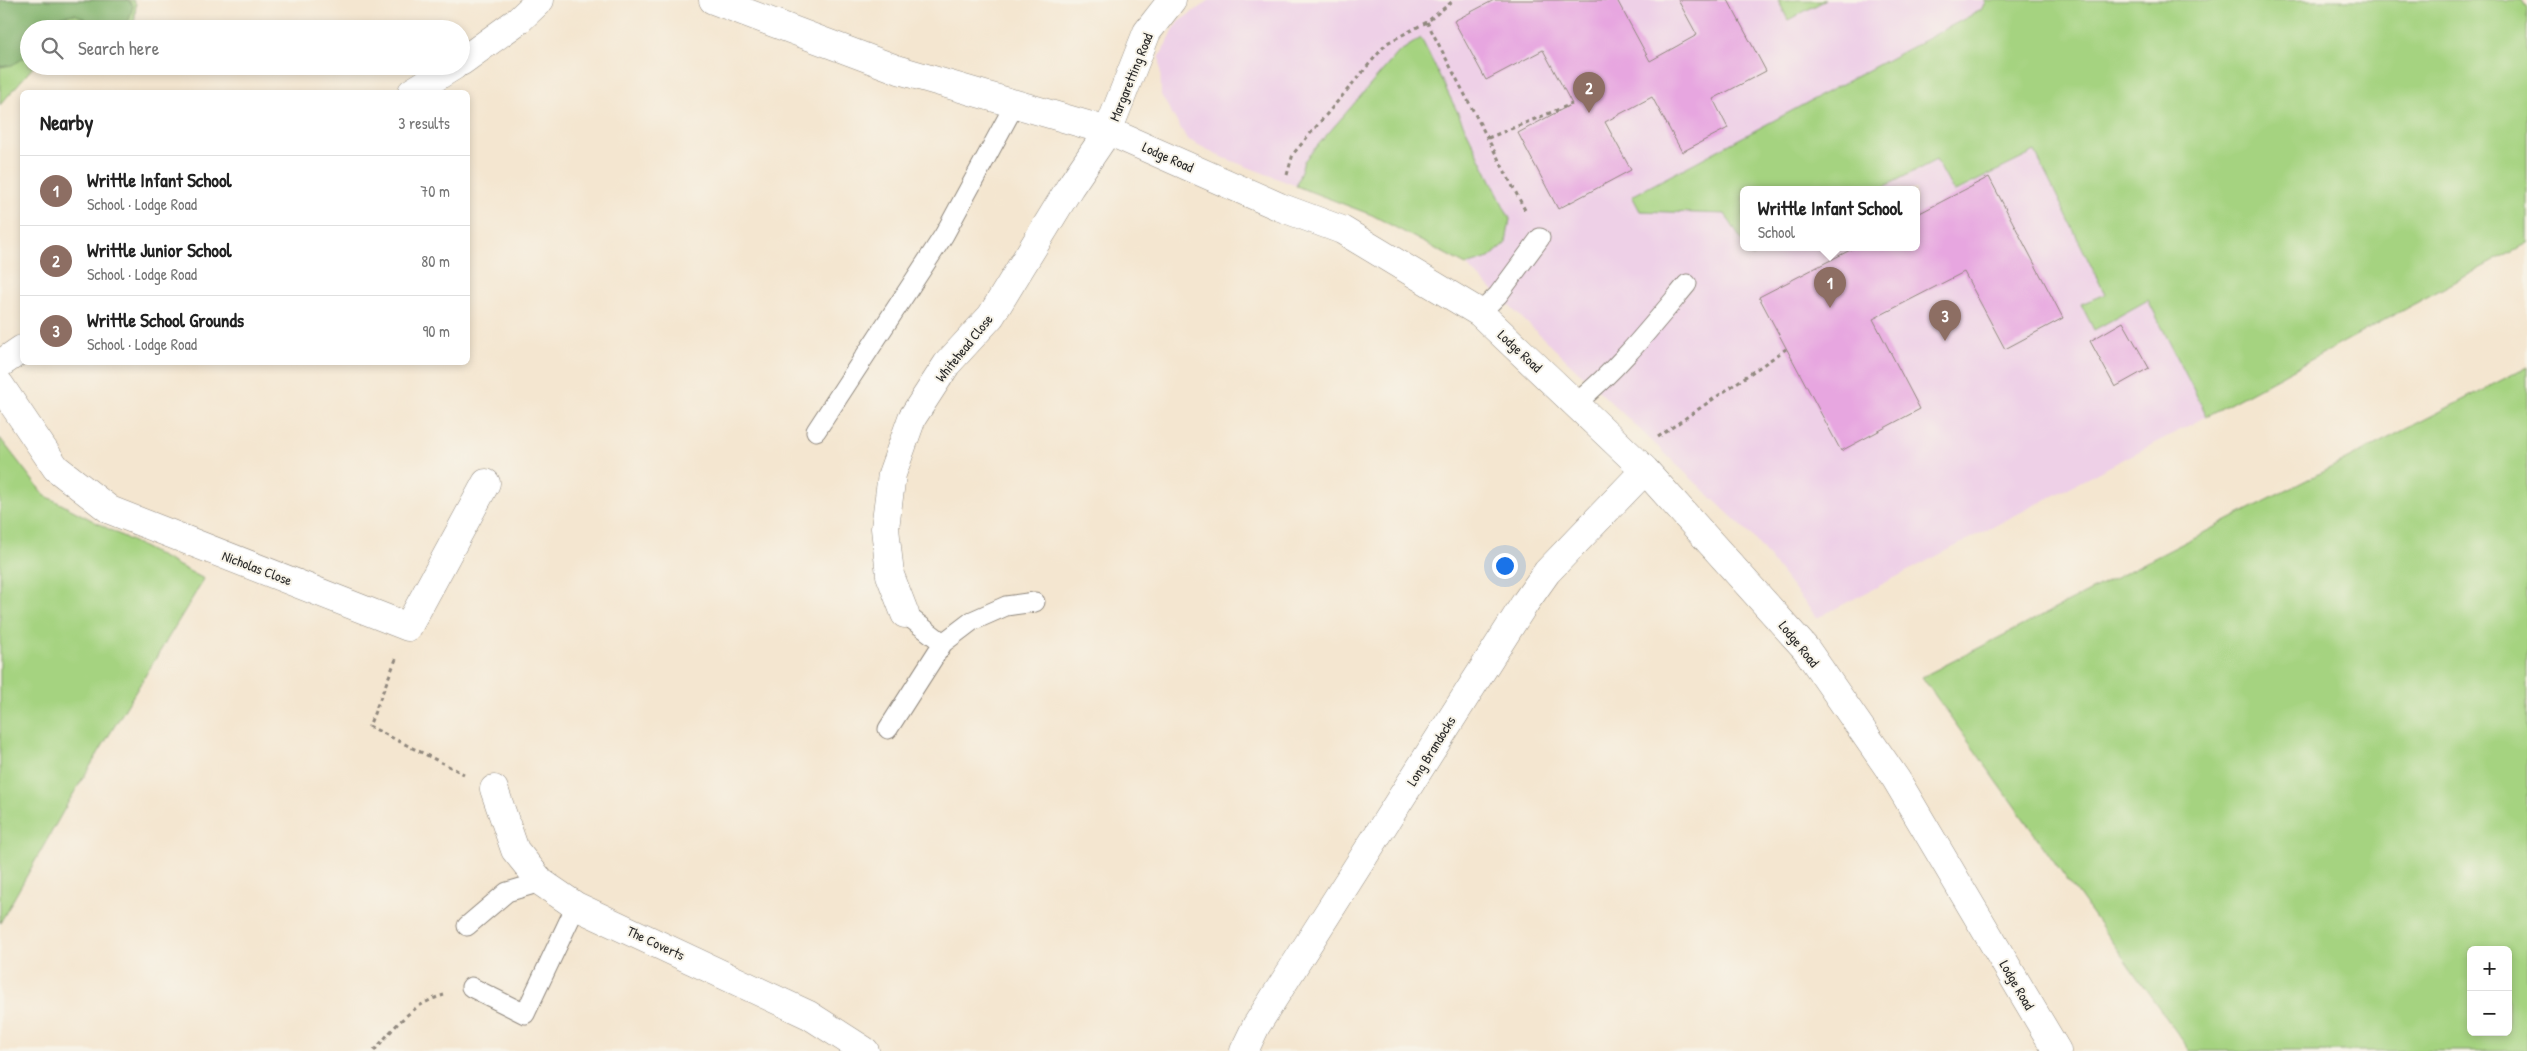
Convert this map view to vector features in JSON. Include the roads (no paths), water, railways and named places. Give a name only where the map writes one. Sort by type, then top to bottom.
[{"type":"street","points":[[470,55],[519,20],[540,0]]},
{"type":"street","name":"Lodge Road","points":[[713,0],[899,70],[1108,131],[1280,207],[1342,230],[1480,313],[1638,464],[1806,650],[1896,779],[2045,1034],[2057,1051]]},
{"type":"street","name":"Margaretting Road","points":[[1108,131],[1147,32],[1172,0]]},
{"type":"street","points":[[415,90],[439,75]]},
{"type":"street","name":"Whitehead Close","points":[[905,614],[890,575],[885,528],[892,474],[912,418],[947,364],[991,316],[1070,187],[1108,131]]},
{"type":"street","points":[[0,364],[20,350]]},
{"type":"street","name":"Nicholas Close","points":[[0,385],[56,468],[110,510],[408,627],[486,483]]},
{"type":"street","name":"Long Brandocks","points":[[1244,1051],[1262,1017],[1525,603],[1547,572],[1638,464]]},
{"type":"street","name":"The Coverts","points":[[494,789],[515,850],[541,882],[576,906],[809,1015],[865,1051]]},
{"type":"lane","points":[[816,431],[944,235],[1015,104]]},
{"type":"lane","points":[[1480,313],[1498,295],[1540,238]]},
{"type":"lane","points":[[1576,403],[1595,388],[1637,344],[1687,284]]},
{"type":"lane","points":[[888,729],[943,642],[972,621],[1006,606],[1035,602]]},
{"type":"lane","points":[[905,614],[943,642]]},
{"type":"lane","points":[[467,926],[507,892],[541,882]]},
{"type":"lane","points":[[472,987],[525,1014],[576,906]]},
{"type":"place","name":"Writtle Junior School","points":[[1589,113]]},
{"type":"place","name":"Writtle Infant School","points":[[1830,308]]},
{"type":"place","name":"Writtle School Grounds","points":[[1945,341]]}]
